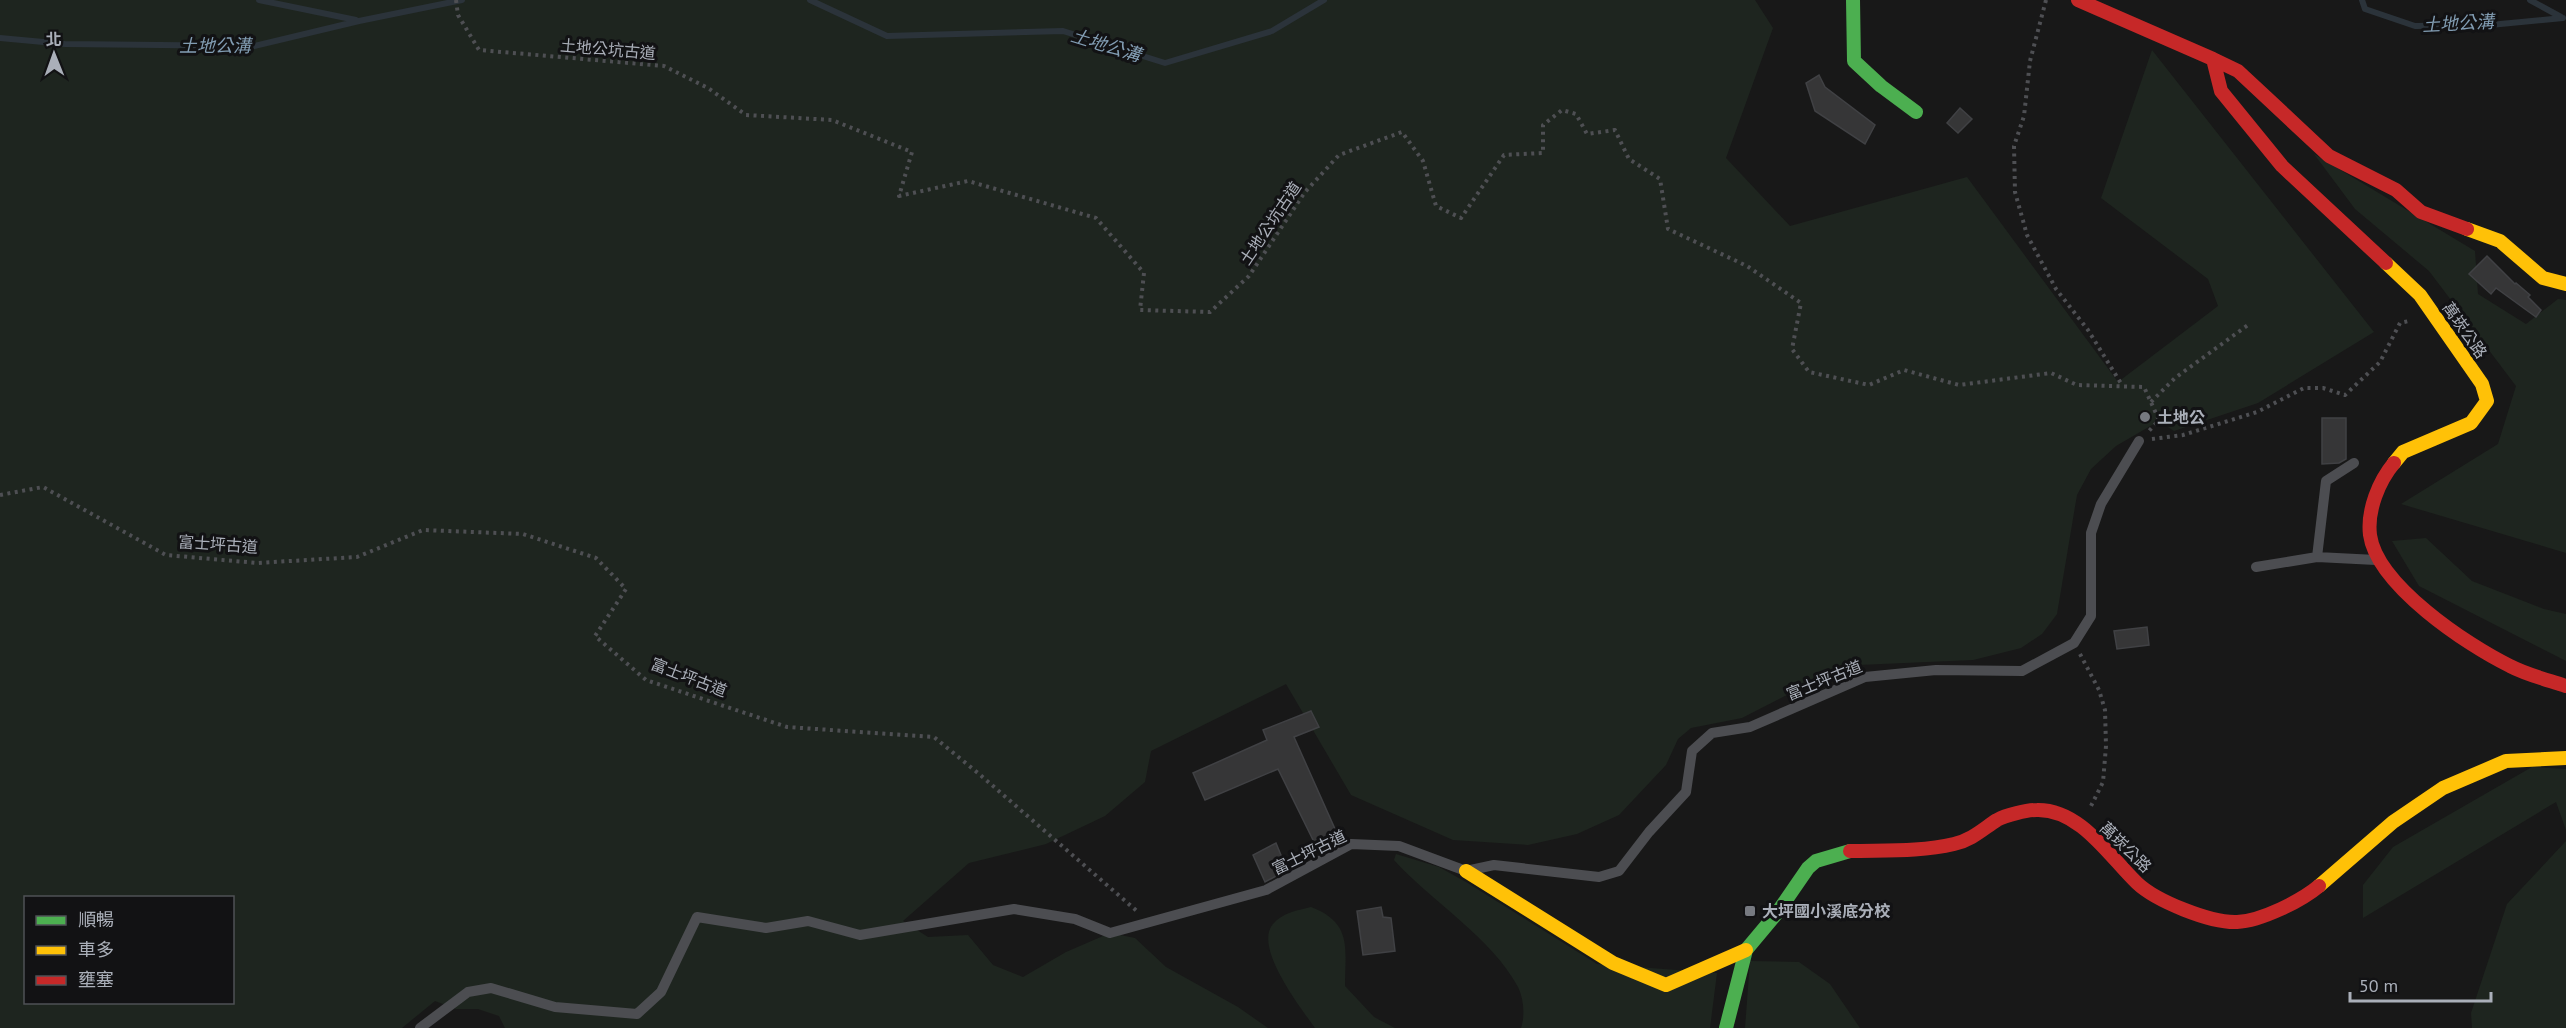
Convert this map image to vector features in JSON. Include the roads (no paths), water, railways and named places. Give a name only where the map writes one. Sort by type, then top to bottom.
[{"type":"street","points":[[1853,0],[1854,61],[1881,86],[1916,112]]},
{"type":"street","points":[[2078,0],[2238,71],[2329,156],[2396,190],[2421,212],[2500,241],[2543,278],[2566,284]]},
{"type":"street","name":"萬崁公路","points":[[2214,59],[2221,91],[2282,166],[2420,295],[2482,384],[2487,401],[2471,423],[2403,452],[2382,477],[2371,513],[2370,535],[2379,560],[2405,591],[2448,630],[2511,667],[2566,686]]},
{"type":"street","name":"萬崁公路","points":[[1726,1028],[1746,950],[1777,913],[1808,868],[1816,861],[1830,856],[1849,850],[1920,848],[1955,844],[1978,835],[1999,819],[2037,810],[2063,815],[2081,826],[2139,885],[2177,907],[2216,920],[2236,922],[2262,917],[2314,890],[2393,822],[2443,788],[2506,761],[2566,758]]},
{"type":"street","points":[[1466,871],[1613,963],[1666,985],[1746,950]]},
{"type":"lane","name":"富士坪古道","points":[[420,1028],[468,992],[491,988],[555,1007],[637,1014],[661,992],[697,916],[766,928],[808,921],[860,935],[1014,909],[1075,919],[1110,933],[1266,890],[1351,844],[1399,846],[1466,871],[1494,865],[1599,877],[1619,871],[1649,832],[1686,792],[1692,751],[1712,733],[1750,727],[1865,677],[1936,670],[2022,671],[2073,643],[2091,616],[2091,533],[2101,504],[2139,441]]},
{"type":"lane","points":[[2317,557],[2326,481],[2354,463]]},
{"type":"lane","points":[[2256,567],[2317,557],[2379,560]]},
{"type":"waterway","points":[[259,0],[356,20]]},
{"type":"waterway","name":"土地公溝","points":[[0,38],[65,44],[254,46],[462,0]]},
{"type":"waterway","name":"土地公溝","points":[[810,0],[887,36],[1063,31],[1165,63],[1272,31],[1324,0]]},
{"type":"waterway","name":"土地公溝","points":[[2362,0],[2365,9],[2415,26],[2490,25],[2563,18]]},
{"type":"waterway","name":"土地公溝","points":[[2530,0],[2561,17]]},
{"type":"place","name":"土地公","points":[[2145,417]]},
{"type":"place","name":"大坪國小溪底分校","points":[[1750,911]]}]
